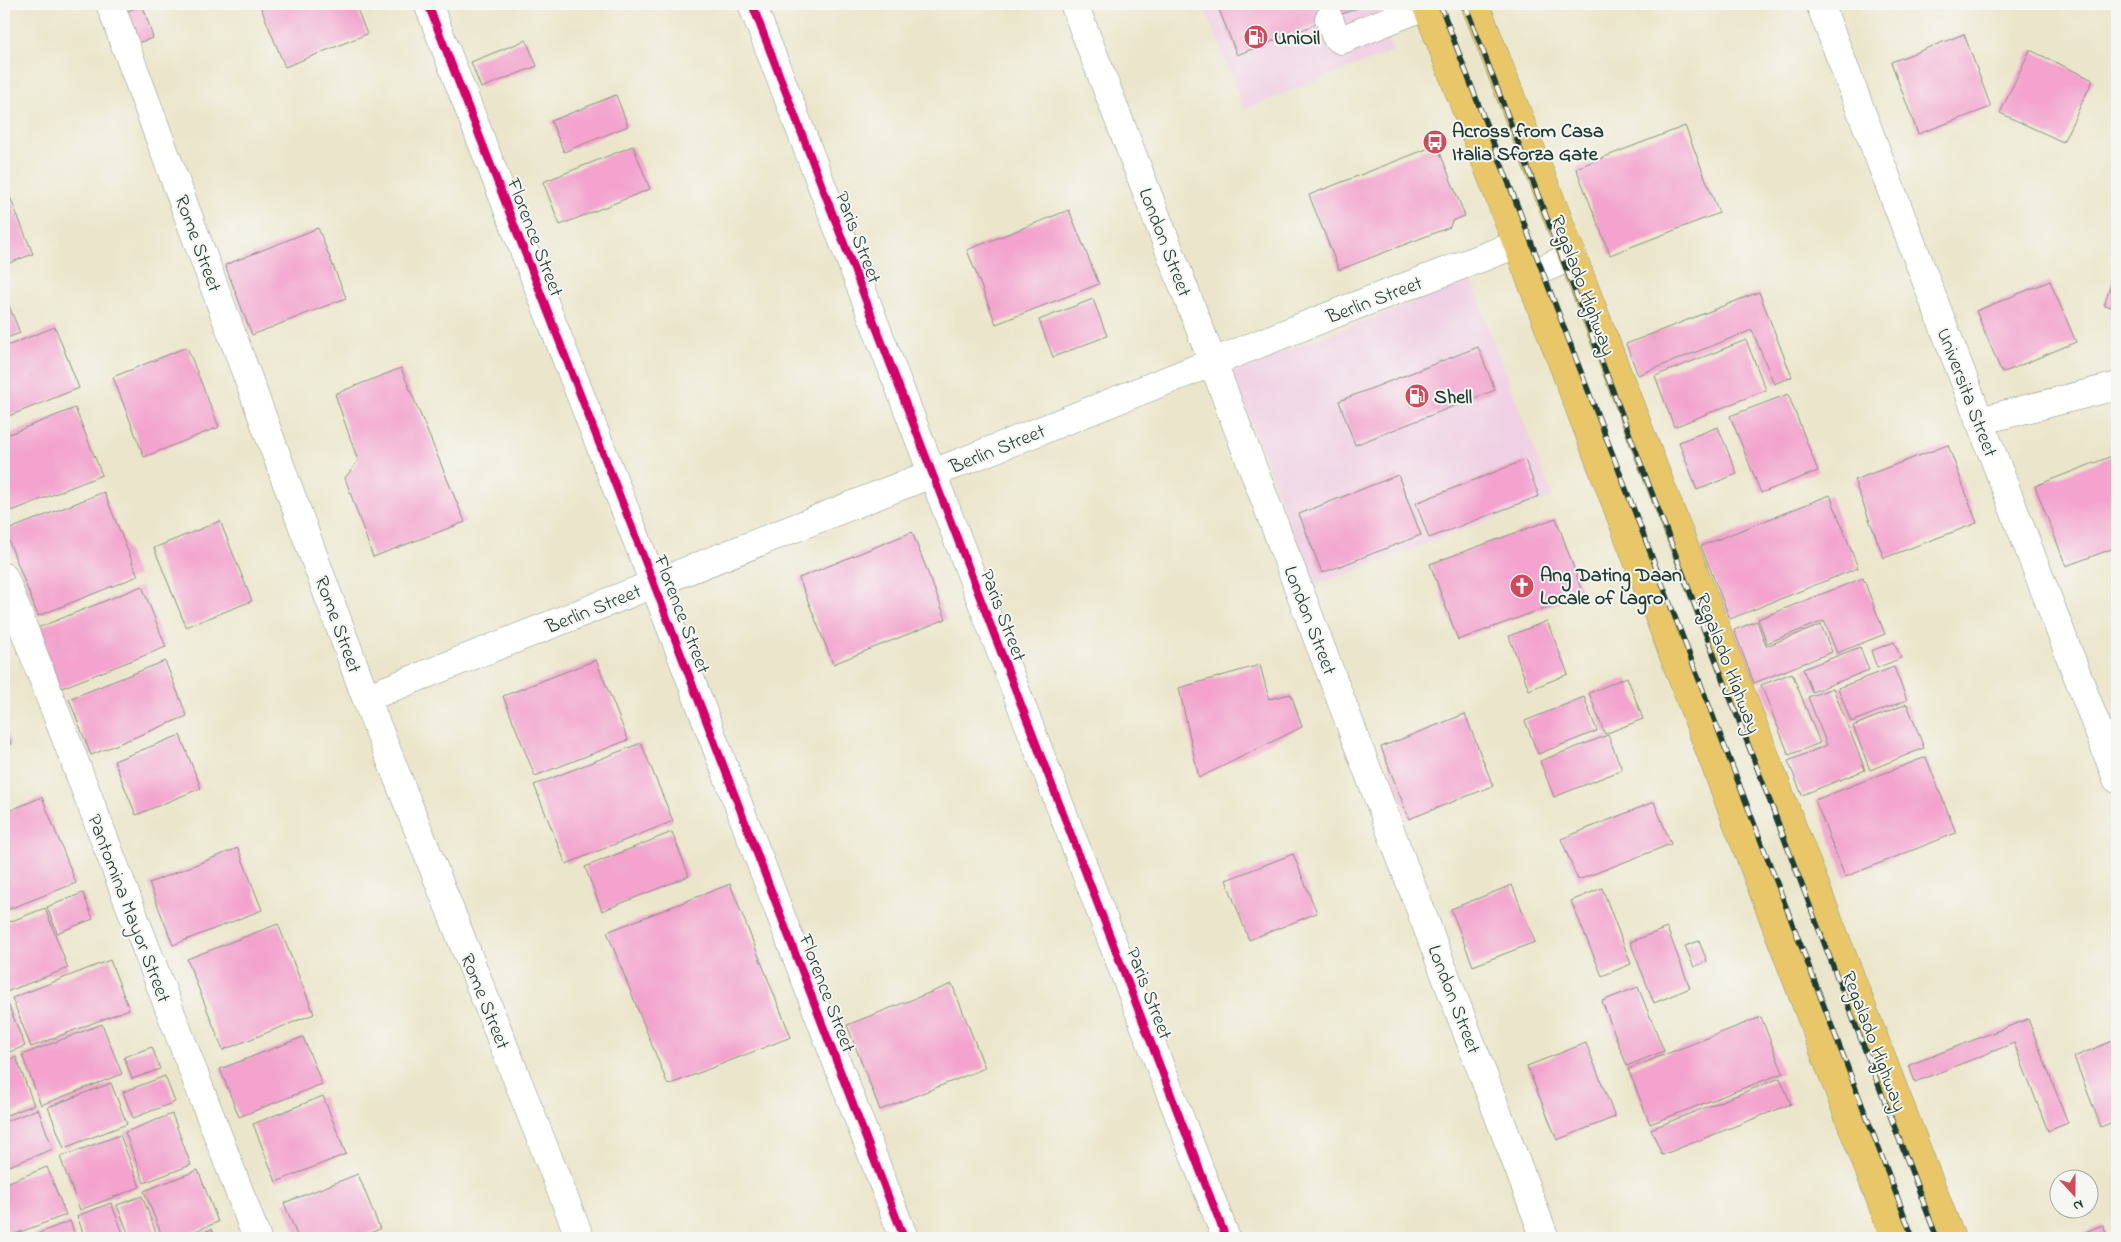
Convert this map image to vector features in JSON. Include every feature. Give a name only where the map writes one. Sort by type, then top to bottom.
[{"type":"main road","points":[[1426,4],[1895,1238]]},
{"type":"main road","name":"Regalado Highway","points":[[1475,4],[1951,1238]]},
{"type":"street","name":"Rome Street","points":[[110,4],[366,698],[580,1238]]},
{"type":"street","name":"Florence Street","points":[[428,4],[654,584],[904,1238]]},
{"type":"street","name":"Paris Street","points":[[752,4],[1226,1238]]},
{"type":"street","name":"London Street","points":[[1074,4],[1213,363],[1545,1238]]},
{"type":"street","points":[[1329,19],[1336,37],[1341,40],[1426,4]]},
{"type":"street","name":"Universita Street","points":[[1828,6],[1979,421],[2117,779]]},
{"type":"street","name":"Berlin Street","points":[[366,698],[1518,244]]},
{"type":"street","points":[[1529,275],[1573,256]]},
{"type":"street","points":[[1979,421],[2117,386]]},
{"type":"street","name":"Pantomina Mayor Street","points":[[4,577],[256,1238]]},
{"type":"shaded area","points":[[1203,4],[1375,4],[1393,51],[1244,109]]},
{"type":"shaded area","points":[[1471,281],[1552,497],[1313,586],[1232,371]]},
{"type":"building","points":[[271,4],[355,4],[367,34],[285,67],[261,8]]},
{"type":"building","name":"UniOil","points":[[1226,4],[1359,4],[1360,7],[1237,55],[1218,7]]},
{"type":"building","points":[[143,6],[153,38],[134,44],[124,12]]},
{"type":"building","points":[[1964,34],[1991,107],[1918,134],[1891,62]]},
{"type":"building","points":[[526,40],[537,66],[481,88],[471,62]]},
{"type":"building","points":[[2030,50],[2093,80],[2063,142],[2000,113]]},
{"type":"building","points":[[616,95],[628,126],[564,152],[551,121]]},
{"type":"building","points":[[1685,126],[1719,213],[1610,255],[1576,168]]},
{"type":"building","points":[[1437,145],[1465,216],[1452,221],[1450,227],[1339,270],[1309,195]]},
{"type":"building","points":[[633,146],[650,189],[560,225],[543,182]]},
{"type":"building","points":[[8,192],[33,254],[4,265],[4,194]]},
{"type":"building","points":[[1069,210],[1099,284],[996,324],[967,250]]},
{"type":"building","points":[[318,228],[346,298],[252,335],[225,265]]},
{"type":"building","points":[[2117,267],[2117,309],[2104,305]]},
{"type":"building","points":[[2050,281],[2076,342],[2002,373],[1976,311]]},
{"type":"building","points":[[1759,292],[1792,377],[1774,384],[1752,330],[1638,375],[1626,344]]},
{"type":"building","points":[[4,293],[20,333],[4,339]]},
{"type":"building","points":[[1093,299],[1107,336],[1053,357],[1039,320]]},
{"type":"building","points":[[55,327],[79,388],[4,418],[4,347]]},
{"type":"building","points":[[1746,340],[1766,390],[1674,427],[1655,376]]},
{"type":"building","points":[[187,347],[219,427],[144,457],[113,377]]},
{"type":"building","name":"Shell","points":[[1478,347],[1495,390],[1355,445],[1339,401]]},
{"type":"building","points":[[401,368],[465,522],[373,557],[345,478],[358,461],[335,394]]},
{"type":"building","points":[[1788,394],[1818,471],[1761,493],[1730,416]]},
{"type":"building","points":[[75,408],[102,475],[12,511],[4,491],[4,436]]},
{"type":"building","points":[[1718,427],[1737,474],[1697,490],[1679,442]]},
{"type":"building","points":[[1948,445],[1977,523],[1884,558],[1854,480]]},
{"type":"building","points":[[2117,454],[2117,547],[2066,566],[2035,486]]},
{"type":"building","points":[[1525,460],[1539,496],[1429,538],[1416,503]]},
{"type":"building","points":[[1398,475],[1421,535],[1322,573],[1299,514]]},
{"type":"building","points":[[104,492],[138,576],[38,616],[5,531]]},
{"type":"building","points":[[1830,495],[1858,568],[1730,619],[1701,546]]},
{"type":"building","points":[[1556,518],[1583,594],[1458,640],[1430,564]]},
{"type":"building","points":[[220,521],[252,601],[186,627],[154,548]]},
{"type":"building","points":[[912,532],[946,619],[833,664],[799,578]]},
{"type":"building","points":[[1863,578],[1885,634],[1837,653],[1824,621],[1767,643],[1758,619]]},
{"type":"building","points":[[142,586],[166,647],[59,689],[35,629]]},
{"type":"building","points":[[1547,621],[1568,674],[1529,690],[1509,636]]},
{"type":"building","points":[[1757,621],[1766,646],[1821,625],[1832,652],[1754,683],[1734,630]]},
{"type":"building","points":[[1894,642],[1901,658],[1877,668],[1871,651]]},
{"type":"building","points":[[1860,647],[1869,670],[1812,692],[1803,669]]},
{"type":"building","points":[[596,660],[628,740],[535,776],[503,696]]},
{"type":"building","points":[[165,661],[187,716],[91,755],[69,699]]},
{"type":"building","points":[[1260,665],[1269,699],[1291,694],[1302,727],[1199,778],[1179,688]]},
{"type":"building","points":[[1894,667],[1907,700],[1851,722],[1838,688]]},
{"type":"building","points":[[1792,673],[1820,743],[1789,755],[1761,685]]},
{"type":"building","points":[[1627,677],[1643,719],[1605,734],[1589,693]]},
{"type":"building","points":[[1833,688],[1865,770],[1802,795],[1788,761],[1827,745],[1808,697]]},
{"type":"building","points":[[1584,697],[1597,731],[1538,754],[1525,721]]},
{"type":"building","points":[[1907,704],[1924,748],[1870,770],[1853,726]]},
{"type":"building","points":[[1465,714],[1493,786],[1409,819],[1381,747]]},
{"type":"building","points":[[4,726],[11,744],[4,747]]},
{"type":"building","points":[[180,735],[201,788],[136,815],[114,761]]},
{"type":"building","points":[[1608,735],[1622,770],[1554,797],[1540,761]]},
{"type":"building","points":[[641,743],[673,821],[566,864],[534,785]]},
{"type":"building","points":[[1926,757],[1956,833],[1845,877],[1815,800]]},
{"type":"building","points":[[42,797],[76,883],[4,911],[4,813]]},
{"type":"building","points":[[1654,802],[1671,844],[1578,880],[1561,839]]},
{"type":"building","points":[[672,832],[689,876],[602,911],[585,867]]},
{"type":"building","points":[[238,848],[262,910],[173,945],[149,883]]},
{"type":"building","points":[[1293,854],[1317,913],[1249,940],[1226,880]]},
{"type":"building","points":[[730,884],[791,1037],[668,1085],[607,932]]},
{"type":"building","points":[[1512,885],[1535,942],[1473,966],[1451,909]]},
{"type":"building","points":[[1602,888],[1631,964],[1602,976],[1571,901]]},
{"type":"building","points":[[83,893],[93,919],[57,933],[47,907]]},
{"type":"building","points":[[45,908],[68,968],[4,993],[4,924]]},
{"type":"building","points":[[278,924],[314,1014],[223,1050],[187,959]]},
{"type":"building","points":[[1667,928],[1690,988],[1654,1003],[1630,942]]},
{"type":"building","points":[[1699,941],[1707,961],[1694,967],[1685,946]]},
{"type":"building","points":[[110,960],[129,1009],[31,1047],[12,998]]},
{"type":"building","points":[[952,984],[985,1068],[880,1110],[847,1025]]},
{"type":"building","points":[[1638,987],[1664,1051],[1627,1066],[1602,1001]]},
{"type":"building","points":[[8,1004],[25,1046],[4,1054],[4,1006]]},
{"type":"building","points":[[1761,1017],[1783,1073],[1650,1124],[1628,1069]]},
{"type":"building","points":[[2028,1019],[2068,1123],[2048,1131],[2014,1043],[1915,1082],[1909,1065]]},
{"type":"building","points":[[102,1024],[122,1074],[41,1105],[22,1055]]},
{"type":"building","points":[[303,1037],[322,1084],[239,1117],[220,1069]]},
{"type":"building","points":[[2117,1039],[2117,1120],[2101,1127],[2074,1057]]},
{"type":"building","points":[[1586,1043],[1615,1117],[1557,1140],[1527,1066]]},
{"type":"building","points":[[152,1047],[160,1069],[132,1079],[124,1057]]},
{"type":"building","points":[[16,1057],[34,1105],[4,1116],[4,1062]]},
{"type":"building","points":[[165,1076],[175,1102],[133,1118],[123,1092]]},
{"type":"building","points":[[1780,1078],[1791,1104],[1662,1155],[1651,1129]]},
{"type":"building","points":[[111,1083],[127,1124],[64,1148],[48,1107]]},
{"type":"building","points":[[323,1096],[346,1154],[276,1182],[253,1124]]},
{"type":"building","points":[[38,1109],[53,1149],[4,1168],[4,1122]]},
{"type":"building","points":[[172,1114],[191,1165],[144,1183],[125,1132]]},
{"type":"building","points":[[120,1135],[140,1187],[80,1210],[60,1157]]},
{"type":"building","points":[[47,1167],[66,1215],[4,1238],[4,1184]]},
{"type":"building","points":[[198,1170],[218,1222],[177,1238],[163,1238],[144,1191]]},
{"type":"building","points":[[358,1174],[380,1229],[357,1238],[298,1238],[284,1203]]},
{"type":"building","points":[[142,1196],[158,1238],[130,1238],[117,1205]]},
{"type":"building","points":[[111,1203],[125,1238],[85,1238],[77,1216]]},
{"type":"building","points":[[70,1221],[76,1238],[26,1238]]},
{"type":"building","points":[[2103,1225],[2108,1238],[2069,1238]]},
{"type":"building","points":[[212,1229],[216,1238],[188,1238]]},
{"type":"railway","points":[[1440,4],[1913,1238]]},
{"type":"railway","points":[[1465,4],[1937,1238]]},
{"type":"cycle path","points":[[428,4],[654,584],[904,1238]]},
{"type":"cycle path","points":[[752,4],[1226,1238]]},
{"type":"place","name":"UniOil","points":[[1256,37]]},
{"type":"place","name":"Across from Casa Italia Sforza Gate","points":[[1435,142]]},
{"type":"place","name":"Shell","points":[[1417,396]]},
{"type":"place","name":"Ang Dating Daan Locale of Lagro","points":[[1522,586]]}]
